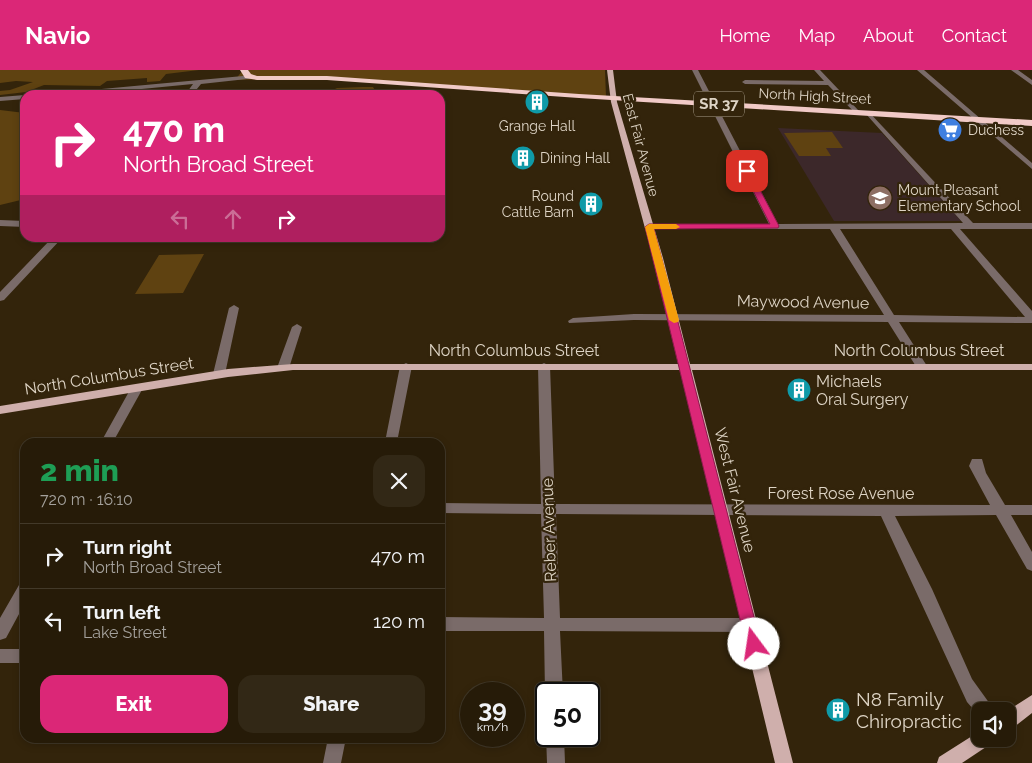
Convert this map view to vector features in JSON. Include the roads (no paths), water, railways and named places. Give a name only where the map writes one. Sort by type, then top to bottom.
[{"type":"highway","points":[[244,70],[245,74],[254,77]]},
{"type":"highway","name":"North High Street","points":[[254,77],[327,78],[613,98],[1032,123]]},
{"type":"main road","name":"East Fair Avenue","points":[[610,70],[613,98],[649,227]]},
{"type":"main road","name":"West Fair Avenue","points":[[649,227],[784,763]]},
{"type":"main road","name":"North Columbus Street","points":[[0,410],[219,374],[283,368],[406,366],[1032,367]]},
{"type":"main road","points":[[1016,715],[1032,703]]},
{"type":"main road","points":[[946,763],[971,746]]},
{"type":"street","points":[[695,70],[775,226]]},
{"type":"street","points":[[817,70],[857,112]]},
{"type":"street","points":[[920,70],[1032,167]]},
{"type":"street","points":[[1014,70],[1032,82]]},
{"type":"street","name":"North High Street","points":[[112,90],[254,77]]},
{"type":"street","points":[[192,90],[199,82]]},
{"type":"street","points":[[745,82],[829,83]]},
{"type":"street","points":[[0,99],[20,97]]},
{"type":"street","points":[[868,113],[970,226]]},
{"type":"street","points":[[0,224],[20,224]]},
{"type":"street","points":[[833,226],[921,366]]},
{"type":"street","points":[[953,226],[1032,319]]},
{"type":"street","points":[[649,227],[1032,226]]},
{"type":"street","points":[[0,298],[53,242]]},
{"type":"street","points":[[219,374],[234,308]]},
{"type":"street","name":"Maywood Avenue","points":[[573,321],[607,318],[1032,319]]},
{"type":"street","points":[[283,368],[298,327]]},
{"type":"street","points":[[392,438],[406,366]]},
{"type":"street","name":"Reber Avenue","points":[[544,366],[554,682]]},
{"type":"street","points":[[109,438],[137,388]]},
{"type":"street","points":[[977,462],[976,466],[979,473],[1032,565]]},
{"type":"street","name":"Forest Rose Avenue","points":[[445,508],[1032,510]]},
{"type":"street","points":[[885,510],[924,588],[966,684],[978,702]]},
{"type":"street","points":[[0,633],[7,610],[20,595]]},
{"type":"street","points":[[445,624],[749,625]]},
{"type":"street","points":[[0,656],[20,656]]},
{"type":"street","points":[[332,763],[336,743]]},
{"type":"street","points":[[555,747],[556,763]]},
{"type":"place","name":"Grange Hall","points":[[537,102]]},
{"type":"place","name":"Duchess","points":[[950,130]]},
{"type":"place","name":"Dining Hall","points":[[523,158]]},
{"type":"place","name":"Mount Pleasant Elementary School","points":[[880,198]]},
{"type":"place","name":"Round Cattle Barn","points":[[591,204]]},
{"type":"place","name":"Michaels Oral Surgery","points":[[799,390]]},
{"type":"place","name":"N8 Family Chiropractic","points":[[838,710]]}]
